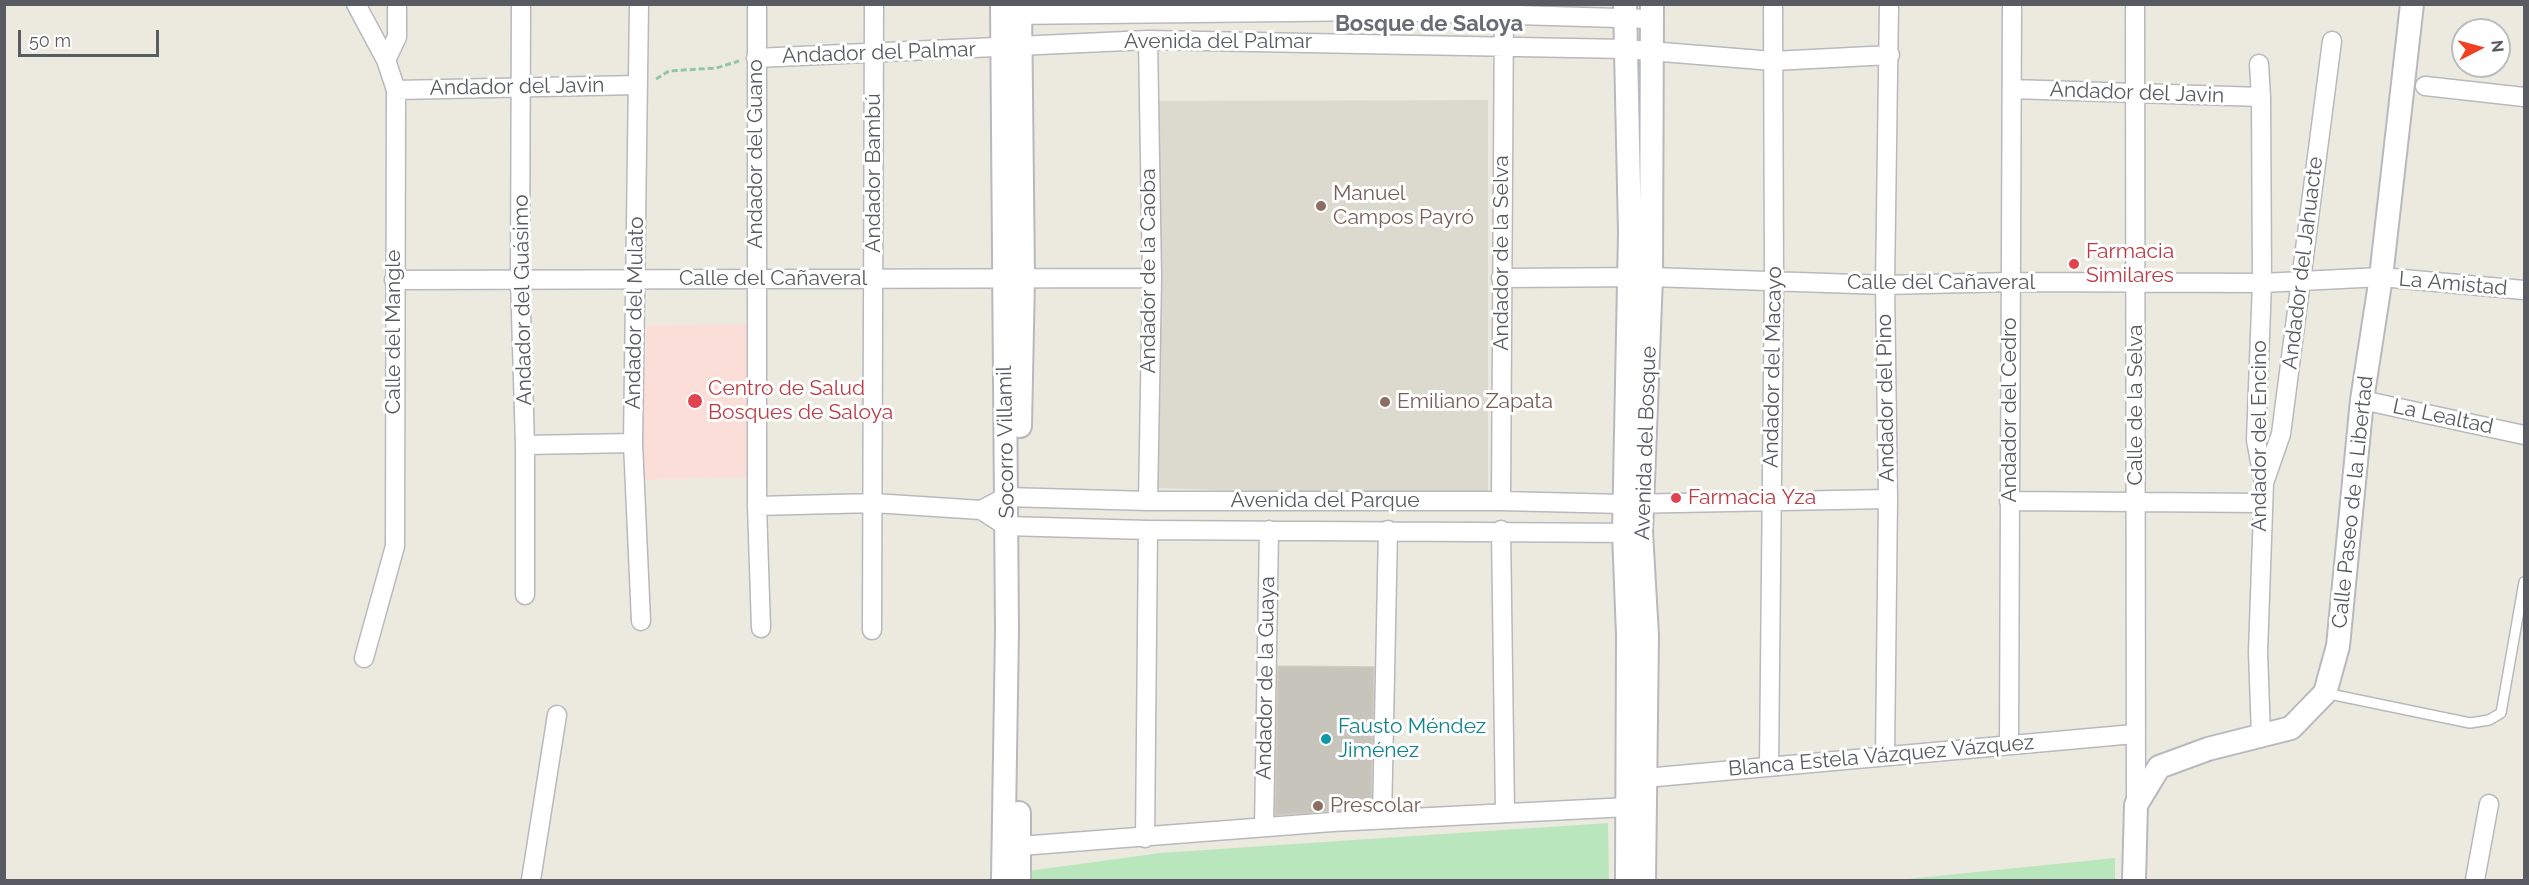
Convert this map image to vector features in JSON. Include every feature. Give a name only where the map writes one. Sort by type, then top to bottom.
[{"type":"street","name":"Calle del Mangle","points":[[356,4],[386,60],[396,90],[395,546],[364,658]]},
{"type":"street","points":[[386,60],[397,37],[398,4]]},
{"type":"street","name":"Andador del Guásimo","points":[[521,4],[520,280],[525,445],[525,595]]},
{"type":"street","name":"Andador del Mulato","points":[[639,4],[633,443],[641,621]]},
{"type":"street","name":"Andador del Guano","points":[[757,4],[757,506],[761,628]]},
{"type":"street","name":"Andador Bambú","points":[[872,630],[875,278],[874,4]]},
{"type":"street","name":"Andador del Macayo","points":[[1769,766],[1774,280],[1773,4]]},
{"type":"street","name":"Andador del Pino","points":[[1885,755],[1888,499],[1884,285],[1890,54],[1889,4]]},
{"type":"street","name":"Andador del Cedro","points":[[2009,744],[2012,4]]},
{"type":"street","name":"Calle de la Selva","points":[[2135,4],[2134,734],[2136,805]]},
{"type":"street","name":"Calle Paseo de la Libertad","points":[[2134,880],[2136,805],[2159,767],[2208,749],[2291,728],[2325,693],[2338,646],[2362,400],[2381,277],[2412,4]]},
{"type":"street","points":[[1382,8],[1383,43]]},
{"type":"street","name":"Avenida del Palmar","points":[[1011,9],[1382,8],[1652,12]]},
{"type":"street","name":"Socorro Villamil","points":[[1011,9],[1014,278],[1012,847],[1019,880]]},
{"type":"street","name":"Andador de la Selva","points":[[1501,501],[1504,11]]},
{"type":"street","name":"Avenida del Bosque","points":[[1625,12],[1625,49],[1640,276]]},
{"type":"street","name":"Avenida del Bosque","points":[[1644,880],[1637,779],[1647,636],[1632,533],[1640,276],[1652,12]]},
{"type":"street","name":"Avenida del Palmar","points":[[1011,47],[1148,40],[1504,45],[1650,51]]},
{"type":"street","name":"Andador de la Caoba","points":[[1148,40],[1152,278],[1148,501]]},
{"type":"street","name":"Andador del Jahuacte","points":[[2264,483],[2281,434],[2332,41]]},
{"type":"street","name":"Andador del Palmar","points":[[756,58],[1011,47]]},
{"type":"street","points":[[1650,51],[1773,61],[1890,54]]},
{"type":"street","name":"Andador del Encino","points":[[2259,64],[2262,283],[2256,440],[2264,483],[2258,652],[2261,735]]},
{"type":"street","name":"Andador del Javin","points":[[396,90],[638,85]]},
{"type":"street","points":[[2426,86],[2524,97]]},
{"type":"street","name":"Andador del Javin","points":[[2012,89],[2261,97]]},
{"type":"street","name":"Calle del Cañaveral","points":[[1501,278],[1640,276],[1884,285],[2010,282],[2135,285],[2262,283],[2381,277]]},
{"type":"street","name":"La Amistad","points":[[2381,277],[2524,290]]},
{"type":"street","name":"Calle del Cañaveral","points":[[394,280],[1152,278]]},
{"type":"street","name":"La Lealtad","points":[[2362,400],[2524,435]]},
{"type":"street","points":[[525,445],[633,443]]},
{"type":"street","points":[[981,510],[1012,497]]},
{"type":"street","name":"Avenida del Parque","points":[[1012,497],[1148,501],[1501,501],[1634,504],[1888,499]]},
{"type":"street","points":[[2009,501],[2262,502]]},
{"type":"street","points":[[757,506],[874,503],[981,510],[1012,526]]},
{"type":"street","name":"Avenida del Parque","points":[[1012,526],[1148,530],[1501,530],[1632,533]]},
{"type":"street","points":[[1145,838],[1148,530]]},
{"type":"street","name":"Andador de la Guaya","points":[[1264,826],[1269,530]]},
{"type":"street","points":[[1382,819],[1388,530]]},
{"type":"street","points":[[1501,530],[1505,812]]},
{"type":"street","points":[[531,880],[557,715]]},
{"type":"street","name":"Blanca Estela Vázquez Vázquez","points":[[1637,779],[2134,734]]},
{"type":"street","name":"Avenida del Bosque","points":[[1627,880],[1628,807],[1637,779]]},
{"type":"street","points":[[2475,880],[2489,804]]},
{"type":"street","points":[[1012,847],[1145,838],[1264,826],[1628,807]]},
{"type":"street","name":"Socorro Villamil","points":[[1003,880],[1012,847]]},
{"type":"lane","points":[[2325,693],[2470,723],[2489,720],[2501,713],[2524,582]]},
{"type":"path","points":[[638,85],[653,81],[669,71],[716,68],[756,58]]},
{"type":"shaded area","name":"Manuel Campos Payró","points":[[1488,100],[1488,491],[1282,492],[1156,488],[1154,101]]},
{"type":"shaded area","name":"Centro de Salud Bosques de Saloya","points":[[749,324],[746,477],[640,480],[647,325]]},
{"type":"green space","points":[[1608,823],[1609,880],[1029,880],[1029,871],[1160,853]]},
{"type":"green space","points":[[2115,858],[2115,880],[1897,880]]},
{"type":"building","name":"Fausto Méndez Jiménez","points":[[1278,666],[1374,667],[1371,809],[1275,815]]},
{"type":"place","name":"Manuel Campos Payró","points":[[1321,206]]},
{"type":"place","name":"Farmacia Similares","points":[[2074,264]]},
{"type":"place","name":"Centro de Salud Bosques de Saloya","points":[[695,401]]},
{"type":"place","name":"Emiliano Zapata","points":[[1385,402]]},
{"type":"place","name":"Farmacia Yza","points":[[1676,498]]},
{"type":"place","name":"Fausto Méndez Jiménez","points":[[1326,739]]},
{"type":"place","name":"Prescolar","points":[[1318,806]]},
{"type":"district","name":"Bosque de Saloya","points":[[1429,24]]}]
